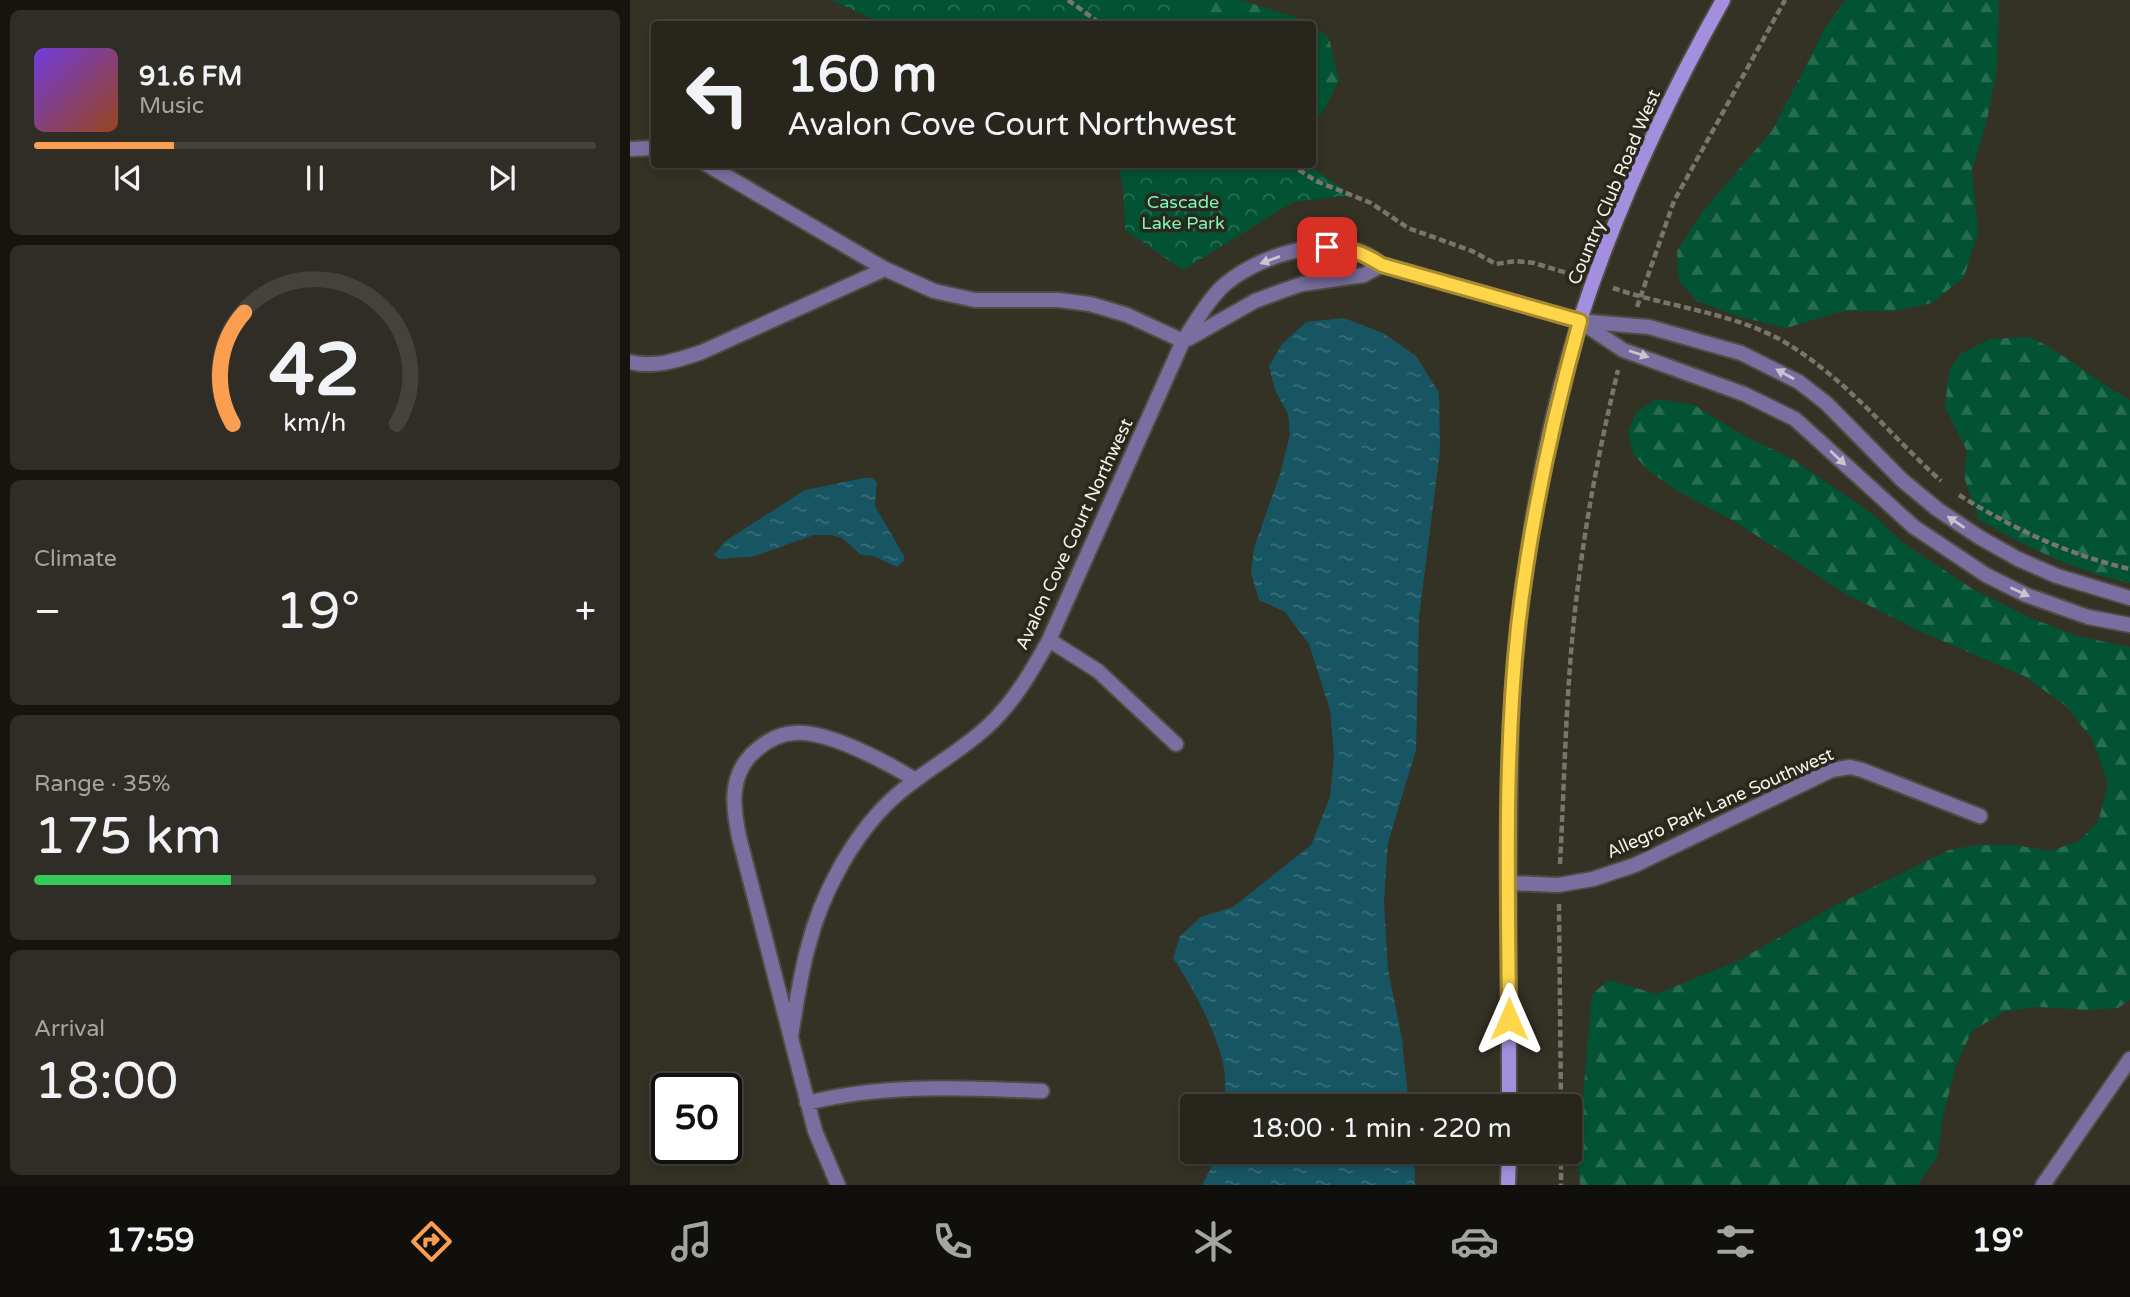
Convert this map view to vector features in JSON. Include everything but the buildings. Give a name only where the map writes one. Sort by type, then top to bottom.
[{"type":"main road","name":"Country Club Road West","points":[[1509,1094],[1512,713],[1520,616],[1542,470],[1580,321],[1594,281],[1647,151],[1723,0]]},
{"type":"main road","points":[[1508,1185],[1509,1164]]},
{"type":"street","points":[[630,149],[651,148]]},
{"type":"street","points":[[713,168],[885,269],[934,291],[956,297],[986,300],[1058,300],[1090,304],[1127,315],[1183,341],[1255,301],[1302,284],[1364,275],[1382,265]]},
{"type":"street","name":"Avalon Cove Court Northwest","points":[[791,1036],[808,945],[830,889],[864,831],[888,803],[914,779],[986,728],[1019,689],[1049,640],[1076,586],[1183,341],[1210,301],[1223,287],[1264,261],[1295,251],[1344,248],[1363,253],[1382,265],[1580,321]]},
{"type":"street","points":[[630,362],[645,366],[673,362],[702,352],[885,269]]},
{"type":"street","points":[[1580,321],[1661,330],[1741,353],[1770,366],[1826,403],[1902,480],[1937,509],[1979,537],[2018,559],[2057,576],[2130,598]]},
{"type":"street","points":[[1580,321],[1623,350],[1744,394],[1795,419],[1914,527],[1986,575],[2026,595],[2088,617],[2130,625]]},
{"type":"street","points":[[1049,640],[1098,671],[1176,744]]},
{"type":"street","name":"Avalon Cove Court Northwest","points":[[838,1185],[822,1151],[807,1104],[739,837],[734,805],[737,777],[746,761],[761,745],[779,735],[795,732],[832,740],[892,766],[914,779]]},
{"type":"street","name":"Allegro Park Lane Southwest","points":[[1509,883],[1558,885],[1593,879],[1635,865],[1832,770],[1850,767],[1980,816]]},
{"type":"street","points":[[2043,1185],[2130,1059]]},
{"type":"street","points":[[807,1104],[860,1092],[899,1088],[1042,1091]]},
{"type":"path","points":[[1068,0],[1097,21]]},
{"type":"path","points":[[1296,168],[1316,181],[1371,203],[1408,228],[1472,251],[1496,264],[1515,261],[1534,263],[1640,297],[1674,201],[1785,0]]},
{"type":"path","points":[[1561,1094],[1558,885],[1570,661],[1588,513],[1614,388]]},
{"type":"path","points":[[1561,1164],[1561,1185]]},
{"type":"green space","points":[[831,0],[1192,0],[1188,21],[877,21]]},
{"type":"green space","points":[[1192,0],[1241,0],[1306,21],[1188,21]]},
{"type":"green space","points":[[1845,0],[1999,0],[1997,68],[1987,120],[1972,170],[1978,232],[1964,277],[1932,303],[1894,311],[1844,311],[1786,328],[1737,316],[1697,301],[1679,281],[1677,251],[1703,211],[1772,131],[1824,30]]},
{"type":"green space","points":[[1316,29],[1329,38],[1339,81],[1324,110],[1316,118]]},
{"type":"green space","name":"Cascade Lake Park","points":[[1119,168],[1312,168],[1352,195],[1293,202],[1183,270],[1125,230],[1123,186]]},
{"type":"green space","points":[[2030,337],[2130,400],[2130,583],[2052,558],[1979,520],[1964,477],[1967,451],[1945,407],[1949,371],[1960,354],[1990,339]]},
{"type":"green space","points":[[1658,399],[1694,405],[1739,433],[1794,460],[1871,513],[1904,544],[1973,589],[2028,617],[2077,636],[2130,647],[2130,1000],[2118,1008],[2089,1010],[2039,1007],[2006,1011],[1972,1031],[1956,1065],[1942,1121],[1938,1156],[1917,1185],[1580,1185],[1582,1109],[1592,994],[1609,980],[1656,994],[1738,961],[1834,906],[1949,850],[1976,845],[2015,845],[2050,851],[2079,841],[2098,822],[2108,783],[2092,739],[2066,706],[2024,676],[1917,630],[1842,592],[1732,520],[1679,492],[1649,471],[1633,454],[1628,432],[1637,411]]},
{"type":"water","points":[[1344,318],[1383,333],[1416,356],[1439,393],[1440,451],[1419,617],[1416,750],[1388,843],[1384,901],[1388,969],[1402,1039],[1408,1094],[1225,1094],[1224,1068],[1216,1040],[1196,996],[1173,958],[1180,936],[1201,917],[1233,907],[1311,845],[1330,797],[1334,755],[1330,710],[1309,644],[1285,612],[1259,600],[1251,573],[1254,548],[1280,474],[1290,435],[1288,414],[1275,390],[1269,366],[1282,344],[1306,322]]},
{"type":"water","points":[[872,478],[877,482],[875,506],[904,556],[904,561],[897,567],[873,556],[861,555],[842,538],[832,535],[814,535],[755,556],[719,559],[714,555],[724,542],[805,490]]},
{"type":"water","points":[[1213,1164],[1414,1164],[1415,1185],[1202,1185]]},
{"type":"route","points":[[1327,247],[1363,253],[1382,265],[1580,321],[1542,470],[1518,629],[1511,737],[1509,1019]]}]
